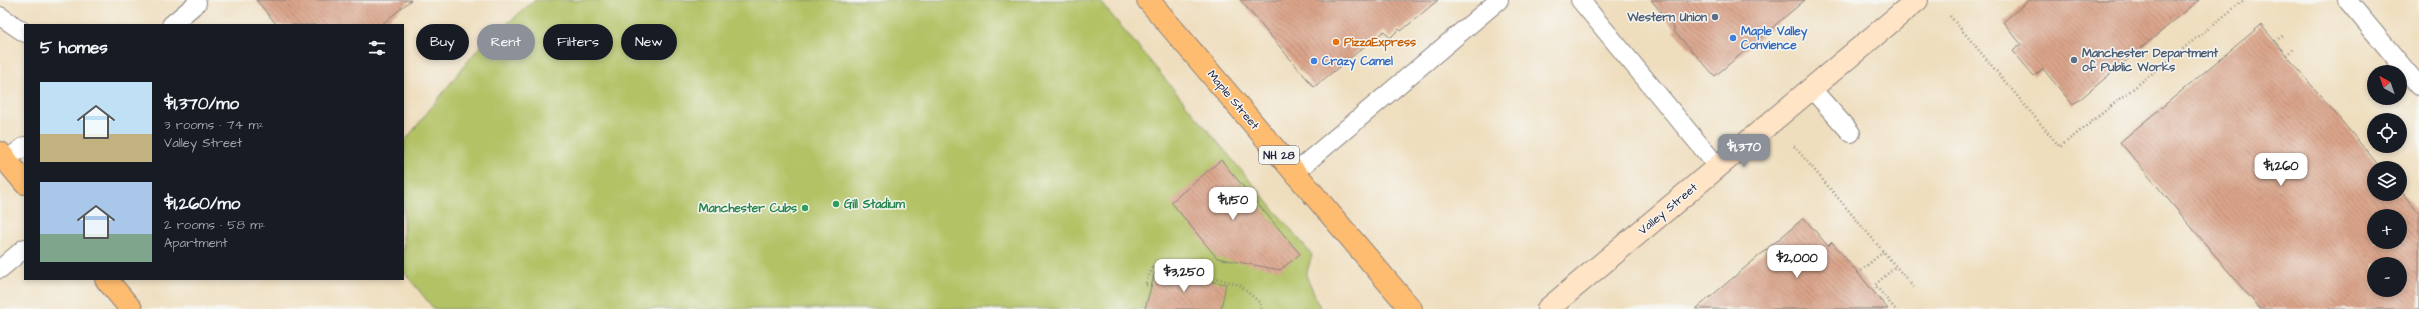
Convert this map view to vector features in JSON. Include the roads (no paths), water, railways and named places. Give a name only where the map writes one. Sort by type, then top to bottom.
[{"type":"main road","name":"Maple Street","points":[[1148,0],[1411,309]]},
{"type":"main road","name":"Valley Street","points":[[1548,309],[1917,0]]},
{"type":"main road","points":[[3,157],[24,182]]},
{"type":"main road","points":[[107,280],[131,309]]},
{"type":"lane","points":[[1294,173],[1499,0]]},
{"type":"lane","points":[[1580,0],[1718,167]]},
{"type":"lane","points":[[2348,0],[2419,86]]},
{"type":"lane","points":[[172,24],[197,3]]},
{"type":"lane","points":[[0,16],[24,32]]},
{"type":"lane","points":[[1811,88],[1851,133]]},
{"type":"lane","points":[[3,157],[24,146]]},
{"type":"lane","points":[[0,269],[24,249]]},
{"type":"place","name":"Western Union","points":[[1715,17]]},
{"type":"place","name":"Maple Valley Convience","points":[[1733,38]]},
{"type":"place","name":"PizzaExpress","points":[[1336,42]]},
{"type":"place","name":"Manchester Department of Public Works","points":[[2074,60]]},
{"type":"place","name":"Crazy Camel","points":[[1314,61]]},
{"type":"place","name":"Gill Stadium","points":[[836,204]]},
{"type":"place","name":"Manchester Cubs","points":[[805,208]]}]
